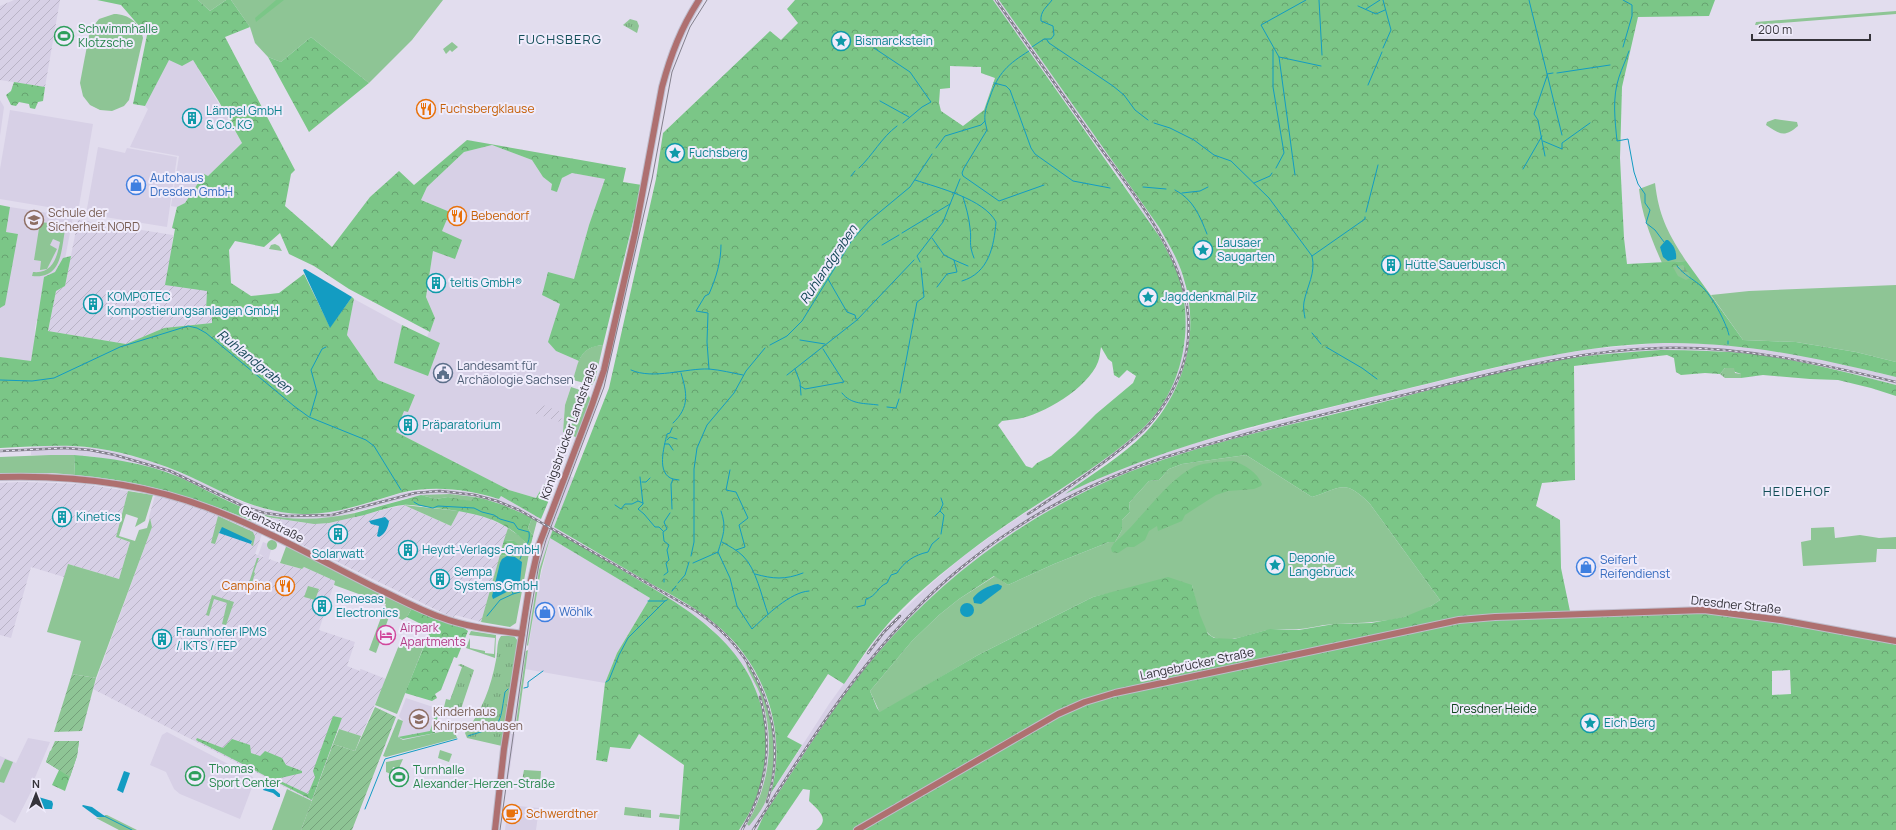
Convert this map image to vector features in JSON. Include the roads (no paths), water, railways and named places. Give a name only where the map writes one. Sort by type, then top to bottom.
[{"type":"main road","name":"Königsbrücker Landstraße","points":[[495,830],[504,754],[522,634],[529,589],[539,546],[604,370],[634,233],[668,64],[683,26],[699,0]]},
{"type":"main road","name":"Grenzstraße","points":[[0,477],[38,477],[91,480],[142,489],[184,500],[209,508],[263,531],[426,612],[471,626],[522,634]]},
{"type":"main road","name":"Dresdner Straße","points":[[1572,614],[1704,610],[1781,620],[1896,641]]},
{"type":"main road","name":"Langebrücker Straße","points":[[857,830],[1058,714],[1085,702],[1115,693],[1459,620],[1572,614]]},
{"type":"water","points":[[1666,240],[1668,240],[1673,246],[1676,259],[1668,261],[1663,257],[1660,247]]},
{"type":"water","points":[[305,269],[352,297],[330,328],[303,270]]},
{"type":"water","points":[[385,517],[389,521],[388,526],[385,532],[379,537],[377,536],[379,526],[371,524],[369,521]]},
{"type":"water","points":[[222,527],[252,541],[251,544],[219,533]]},
{"type":"water","points":[[507,556],[515,557],[522,562],[520,582],[516,587],[493,599],[492,596],[500,563],[502,559]]},
{"type":"water","points":[[998,584],[1002,586],[1001,589],[981,604],[974,603],[973,598],[978,593],[987,587]]},
{"type":"water","points":[[967,603],[972,605],[974,610],[972,615],[967,617],[962,615],[960,610],[962,605]]},
{"type":"water","points":[[124,771],[130,773],[123,793],[117,790]]},
{"type":"water","points":[[264,788],[274,789],[280,794],[280,797],[263,790]]},
{"type":"water","points":[[35,796],[52,801],[52,809],[45,809],[34,805],[31,799]]},
{"type":"water","points":[[82,806],[92,807],[106,817],[97,817]]},
{"type":"waterway","name":"Ruhlandgraben","points":[[1032,47],[1044,39],[1051,39],[1054,35],[1053,26],[1041,21],[1044,9],[1052,0]]},
{"type":"waterway","points":[[1295,175],[1279,57],[1261,25],[1306,0]]},
{"type":"waterway","points":[[1319,0],[1322,55]]},
{"type":"waterway","points":[[1366,9],[1380,0]]},
{"type":"waterway","points":[[1383,0],[1391,30],[1383,48]]},
{"type":"waterway","points":[[1529,0],[1562,135]]},
{"type":"waterway","points":[[1623,0],[1632,5],[1632,16],[1623,47]]},
{"type":"waterway","points":[[1358,6],[1376,14],[1385,10]]},
{"type":"waterway","points":[[1047,40],[1049,43],[1113,86],[1124,95],[1135,110],[1148,120]]},
{"type":"waterway","points":[[874,48],[910,72],[931,102],[922,107],[903,123]]},
{"type":"waterway","points":[[1273,50],[1273,87],[1284,153],[1276,168]]},
{"type":"waterway","name":"Ruhlandgraben","points":[[936,148],[945,136],[981,125],[985,121],[987,106],[1000,75],[1015,60],[1029,51]]},
{"type":"waterway","points":[[1629,51],[1619,77],[1615,93],[1615,125],[1617,141],[1628,139],[1634,172],[1638,184],[1645,194],[1645,203],[1650,210],[1646,223],[1655,230],[1664,242]]},
{"type":"waterway","points":[[1368,85],[1382,52]]},
{"type":"waterway","points":[[1279,57],[1321,66]]},
{"type":"waterway","points":[[1557,73],[1610,65]]},
{"type":"waterway","points":[[1547,74],[1553,73]]},
{"type":"waterway","points":[[1545,156],[1538,120],[1534,114],[1547,76]]},
{"type":"waterway","points":[[994,83],[1006,86],[1010,90],[1031,148],[1035,154],[1073,181],[1110,188]]},
{"type":"waterway","points":[[880,101],[909,117]]},
{"type":"waterway","points":[[985,121],[987,130],[964,168],[962,173],[963,176],[999,201],[1044,185]]},
{"type":"waterway","points":[[1154,123],[1170,128],[1194,140],[1214,155],[1231,161],[1269,198],[1312,256],[1313,268],[1304,304],[1305,318]]},
{"type":"waterway","points":[[1543,141],[1562,149],[1562,143],[1590,123]]},
{"type":"waterway","points":[[859,168],[886,136],[897,126]]},
{"type":"waterway","points":[[1523,169],[1542,136]]},
{"type":"waterway","name":"Ruhlandgraben","points":[[770,345],[787,336],[802,321],[852,240],[869,221],[910,187],[932,154]]},
{"type":"waterway","points":[[1366,212],[1378,165]]},
{"type":"waterway","points":[[851,176],[855,171]]},
{"type":"waterway","points":[[1254,183],[1270,176],[1272,173]]},
{"type":"waterway","points":[[920,262],[917,256],[943,222],[960,179]]},
{"type":"waterway","points":[[915,180],[960,195],[982,207],[996,222],[994,240],[984,265],[978,272],[962,281]]},
{"type":"waterway","points":[[1143,187],[1166,189]]},
{"type":"waterway","points":[[1182,193],[1200,191],[1208,187]]},
{"type":"waterway","points":[[1175,190],[1187,198],[1191,203],[1199,215],[1207,234]]},
{"type":"waterway","points":[[963,197],[969,220],[972,253],[974,258]]},
{"type":"waterway","points":[[902,233],[950,204]]},
{"type":"waterway","points":[[1312,256],[1365,219],[1365,217]]},
{"type":"waterway","points":[[882,245],[899,235]]},
{"type":"waterway","points":[[932,238],[944,255],[954,260],[957,272],[947,274],[937,287]]},
{"type":"waterway","points":[[709,369],[707,342],[708,313],[696,311],[705,296],[709,294],[714,282],[718,270],[721,245]]},
{"type":"waterway","points":[[787,375],[857,320],[914,260]]},
{"type":"waterway","points":[[954,260],[968,266]]},
{"type":"waterway","points":[[1677,266],[1701,286],[1709,295],[1721,316],[1729,335]]},
{"type":"waterway","points":[[900,393],[917,302],[924,297],[921,268]]},
{"type":"waterway","points":[[828,279],[847,312],[855,315],[856,319]]},
{"type":"waterway","name":"Ruhlandgraben","points":[[0,380],[32,381],[54,378],[120,347],[188,326],[197,328],[206,333],[309,417],[366,440],[374,446],[401,490]]},
{"type":"waterway","points":[[1312,333],[1321,344]]},
{"type":"waterway","points":[[800,340],[825,344]]},
{"type":"waterway","points":[[310,416],[317,392],[311,370],[322,349],[326,347]]},
{"type":"waterway","points":[[1326,347],[1362,368],[1377,379]]},
{"type":"waterway","name":"Ruhlandgraben","points":[[691,556],[694,542],[694,469],[697,448],[707,425],[734,393],[746,371],[765,348]]},
{"type":"waterway","points":[[800,386],[805,389],[844,382],[823,349]]},
{"type":"waterway","points":[[631,370],[640,373],[659,374],[709,369],[743,375]]},
{"type":"waterway","points":[[795,369],[800,382],[801,395]]},
{"type":"waterway","points":[[673,423],[682,411],[686,400],[685,387],[681,373]]},
{"type":"waterway","points":[[842,393],[854,402],[878,405]]},
{"type":"waterway","points":[[887,407],[896,408],[899,399]]},
{"type":"waterway","points":[[672,428],[670,433],[667,434],[662,460],[664,472],[673,479],[671,484],[672,509]]},
{"type":"waterway","points":[[667,440],[670,437],[677,439]]},
{"type":"waterway","points":[[665,444],[669,444],[673,450]]},
{"type":"waterway","points":[[730,470],[726,490],[736,492],[748,518],[739,525],[745,547],[736,550]]},
{"type":"waterway","points":[[640,477],[643,504],[638,509],[655,527],[659,527],[663,531]]},
{"type":"waterway","points":[[642,482],[646,482],[650,478]]},
{"type":"waterway","points":[[673,479],[679,480]]},
{"type":"waterway","points":[[941,498],[943,504],[940,511],[944,515],[941,534]]},
{"type":"waterway","points":[[615,505],[621,509],[625,504],[632,504],[638,501],[643,503]]},
{"type":"waterway","name":"Ruhlandgraben","points":[[414,502],[419,505],[433,508],[438,506],[474,508],[514,523],[518,529],[529,532],[529,540],[520,559]]},
{"type":"waterway","points":[[718,552],[724,527],[721,511]]},
{"type":"waterway","points":[[935,516],[940,511]]},
{"type":"waterway","points":[[664,575],[668,572],[666,563],[669,560],[667,550],[669,545],[664,541],[663,532],[667,529],[664,522],[670,513]]},
{"type":"waterway","points":[[857,607],[865,605],[866,599],[873,596],[887,583],[891,575],[897,573],[906,562],[918,555],[928,552],[932,544],[939,538]]},
{"type":"waterway","points":[[722,542],[733,548],[748,561],[755,575],[768,614]]},
{"type":"waterway","points":[[693,563],[718,552],[730,578],[737,606],[752,629],[786,600],[802,592],[809,591]]},
{"type":"waterway","name":"Ruhlandgraben","points":[[678,583],[685,575],[689,562]]},
{"type":"waterway","points":[[755,574],[779,578],[790,577],[803,573]]},
{"type":"waterway","name":"Ruhlandgraben","points":[[672,591],[676,586]]},
{"type":"waterway","name":"Ruhlandgraben","points":[[511,587],[513,594],[520,592]]},
{"type":"waterway","points":[[487,616],[500,600],[513,594]]},
{"type":"waterway","name":"Ruhlandgraben","points":[[648,601],[667,600]]},
{"type":"waterway","points":[[606,682],[609,680],[628,638],[665,601]]},
{"type":"waterway","points":[[524,688],[528,687],[528,682],[543,671]]},
{"type":"waterway","points":[[468,736],[488,729],[497,723],[502,712],[505,692],[508,689]]},
{"type":"waterway","points":[[365,809],[385,759],[457,739]]},
{"type":"waterway","points":[[104,816],[132,830]]},
{"type":"tram line","points":[[500,830],[530,615],[539,564],[546,540],[604,387],[652,179],[672,72],[690,27],[707,0]]},
{"type":"railway","points":[[996,0],[1139,202],[1161,236],[1177,271],[1187,307],[1188,344],[1177,382],[1152,421],[1145,429],[1110,458],[1028,514]]},
{"type":"railway","points":[[753,830],[822,724],[847,690],[900,625],[930,595],[981,552],[1020,525],[1083,490],[1142,465],[1253,432],[1350,408],[1533,364],[1597,353],[1661,348],[1721,350],[1809,362],[1896,382]]},
{"type":"railway","points":[[0,451],[65,448],[90,450],[115,455],[170,471],[245,507],[265,513],[287,516],[332,515],[415,493],[440,491],[475,495],[497,501],[519,510],[696,611],[718,628],[737,648],[752,671],[764,695],[771,721],[774,747],[773,775],[767,802]]},
{"type":"railway","points":[[868,653],[884,632],[900,616]]},
{"type":"railway","points":[[742,830],[757,798],[765,765],[767,749],[766,732],[760,697]]},
{"type":"place","name":"Schwimmhalle Klotzsche","points":[[64,36]]},
{"type":"place","name":"Bismarckstein","points":[[841,41]]},
{"type":"place","name":"Fuchsbergklause","points":[[426,109]]},
{"type":"place","name":"Lämpel GmbH & Co. KG","points":[[192,118]]},
{"type":"place","name":"Fuchsberg","points":[[675,153]]},
{"type":"place","name":"Autohaus Dresden GmbH","points":[[136,185]]},
{"type":"place","name":"Bebendorf","points":[[457,216]]},
{"type":"place","name":"Schule der Sicherheit NORD","points":[[34,220]]},
{"type":"place","name":"Lausaer Saugarten","points":[[1203,250]]},
{"type":"place","name":"Hütte Sauerbusch","points":[[1391,265]]},
{"type":"place","name":"teltis GmbH®","points":[[436,283]]},
{"type":"place","name":"Jagddenkmal Pilz","points":[[1148,297]]},
{"type":"place","name":"KOMPOTEC Kompostierungsanlagen GmbH","points":[[93,304]]},
{"type":"place","name":"Landesamt für Archäologie Sachsen","points":[[443,373]]},
{"type":"place","name":"Präparatorium","points":[[408,425]]},
{"type":"place","name":"Kinetics","points":[[62,517]]},
{"type":"place","name":"Solarwatt","points":[[338,534]]},
{"type":"place","name":"Heydt-Verlags-GmbH","points":[[408,550]]},
{"type":"place","name":"Deponie Langebrück","points":[[1275,565]]},
{"type":"place","name":"Seifert Reifendienst","points":[[1586,567]]},
{"type":"place","name":"Sempa Systems GmbH","points":[[440,579]]},
{"type":"place","name":"Campina","points":[[285,586]]},
{"type":"place","name":"Renesas Electronics","points":[[322,606]]},
{"type":"place","name":"Wöhlk","points":[[545,612]]},
{"type":"place","name":"Airpark Apartments","points":[[386,635]]},
{"type":"place","name":"Fraunhofer IPMS / IKTS / FEP","points":[[162,639]]},
{"type":"place","name":"Kinderhaus Knirpsenhausen","points":[[419,719]]},
{"type":"place","name":"Eich Berg","points":[[1590,723]]},
{"type":"place","name":"Thomas Sport Center","points":[[195,776]]},
{"type":"place","name":"Turnhalle Alexander-Herzen-Straße","points":[[399,777]]},
{"type":"place","name":"Schwerdtner","points":[[512,814]]},
{"type":"district","name":"FUCHSBERG","points":[[560,39]]},
{"type":"district","name":"HEIDEHOF","points":[[1797,491]]},
{"type":"park label","name":"Dresdner Heide","points":[[1494,709]]}]
